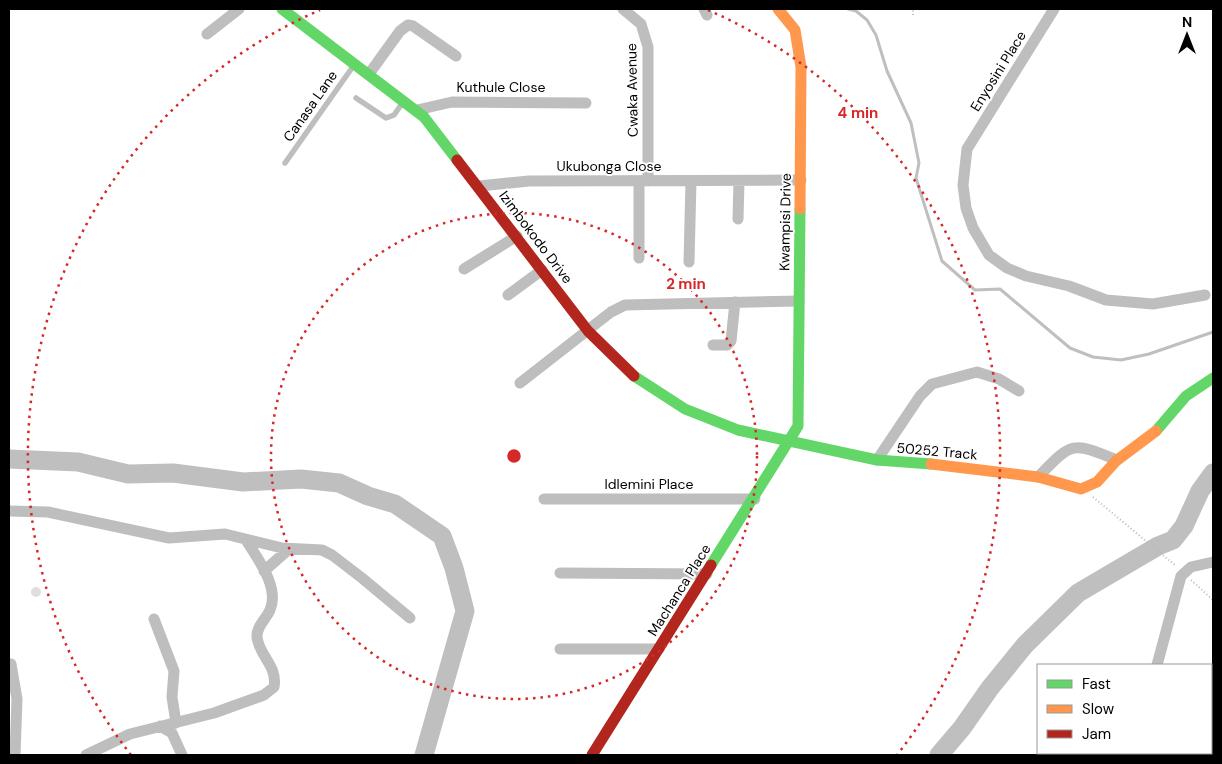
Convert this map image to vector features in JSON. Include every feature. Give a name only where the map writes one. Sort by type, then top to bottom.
[{"type":"street","points":[[206,34],[239,9]]},
{"type":"street","name":"Izimbokodo Drive","points":[[282,9],[417,110],[437,132],[479,186],[588,331],[634,375],[685,409],[738,430],[791,440]]},
{"type":"street","name":"Cwaka Avenue","points":[[623,9],[641,24],[648,47],[639,258]]},
{"type":"street","name":"Kwampisi Drive","points":[[778,9],[792,24],[800,51],[802,93],[799,420],[791,440]]},
{"type":"street","name":"Enyosini Place","points":[[1054,9],[967,149],[963,173],[966,208],[980,241],[998,263],[1017,273],[1069,286],[1106,300],[1153,304],[1205,295]]},
{"type":"street","points":[[368,74],[400,31],[408,25],[414,26],[456,56]]},
{"type":"street","name":"Kuthule Close","points":[[417,110],[452,102],[586,103]]},
{"type":"street","name":"Ukubonga Close","points":[[479,186],[529,181],[801,180]]},
{"type":"street","points":[[689,262],[691,181]]},
{"type":"street","points":[[738,219],[739,181]]},
{"type":"street","points":[[464,269],[517,236]]},
{"type":"street","points":[[508,295],[542,270]]},
{"type":"street","points":[[520,383],[611,312],[624,305],[799,301]]},
{"type":"street","points":[[713,345],[727,345],[731,341],[735,302]]},
{"type":"street","points":[[878,460],[920,396],[932,384],[981,372],[1019,391]]},
{"type":"street","points":[[1038,477],[1063,452],[1074,447],[1090,449],[1117,460],[1153,433],[1188,392],[1213,378]]},
{"type":"street","name":"50252 Track","points":[[791,440],[878,460],[951,466],[1038,477],[1081,489],[1089,488],[1097,483],[1117,460]]},
{"type":"street","name":"Machanca Place","points":[[592,755],[791,440]]},
{"type":"street","name":"Idlemini Place","points":[[544,499],[755,499]]},
{"type":"street","points":[[9,511],[48,512],[169,538],[225,534],[288,549],[310,548],[332,555],[410,618]]},
{"type":"street","points":[[86,755],[130,734],[214,713],[264,694],[274,687],[272,667],[257,637],[259,628],[272,604],[271,588],[264,571],[246,540]]},
{"type":"street","points":[[264,571],[288,549]]},
{"type":"street","points":[[1157,664],[1182,573],[1191,567],[1213,562]]},
{"type":"street","points":[[560,573],[707,574]]},
{"type":"street","points":[[154,619],[174,671],[172,697],[176,724]]},
{"type":"street","points":[[560,649],[659,649]]},
{"type":"street","points":[[11,664],[17,699],[15,755]]},
{"type":"street","points":[[160,726],[172,733],[182,755]]},
{"type":"lane","name":"Canasa Lane","points":[[286,162],[355,63]]},
{"type":"lane","points":[[356,98],[388,118],[394,115],[404,101]]},
{"type":"path","points":[[913,9],[913,16]]},
{"type":"path","points":[[1106,508],[1213,600]]},
{"type":"building","points":[[34,587],[38,587],[41,592],[40,596],[34,597],[31,594],[31,590]]},
{"type":"waterway","points":[[848,9],[856,11],[867,20],[876,35],[887,71],[911,123],[919,163],[916,178],[942,261],[975,290],[1000,289],[1070,348],[1093,357],[1121,360],[1149,354],[1213,332]]},
{"type":"waterway","points":[[9,459],[78,462],[128,474],[173,473],[243,482],[301,479],[339,483],[368,496],[395,504],[442,536],[454,568],[465,611],[424,755]]},
{"type":"waterway","points":[[939,755],[1025,645],[1078,593],[1158,546],[1173,540],[1184,526],[1200,491],[1213,473]]},
{"type":"traffic: fast","points":[[282,9],[424,117],[457,160]]},
{"type":"traffic: fast","points":[[711,565],[798,426],[800,209]]},
{"type":"traffic: fast","points":[[634,376],[685,409],[738,430],[877,460],[931,464]]},
{"type":"traffic: fast","points":[[1156,431],[1186,396],[1213,378]]},
{"type":"traffic: slow","points":[[778,9],[795,30],[801,67],[800,209]]},
{"type":"traffic: slow","points":[[931,464],[1038,477],[1081,489],[1097,482],[1116,461],[1156,431]]},
{"type":"traffic: jam","points":[[457,160],[588,331],[634,376]]},
{"type":"traffic: jam","points":[[592,755],[711,565]]}]
